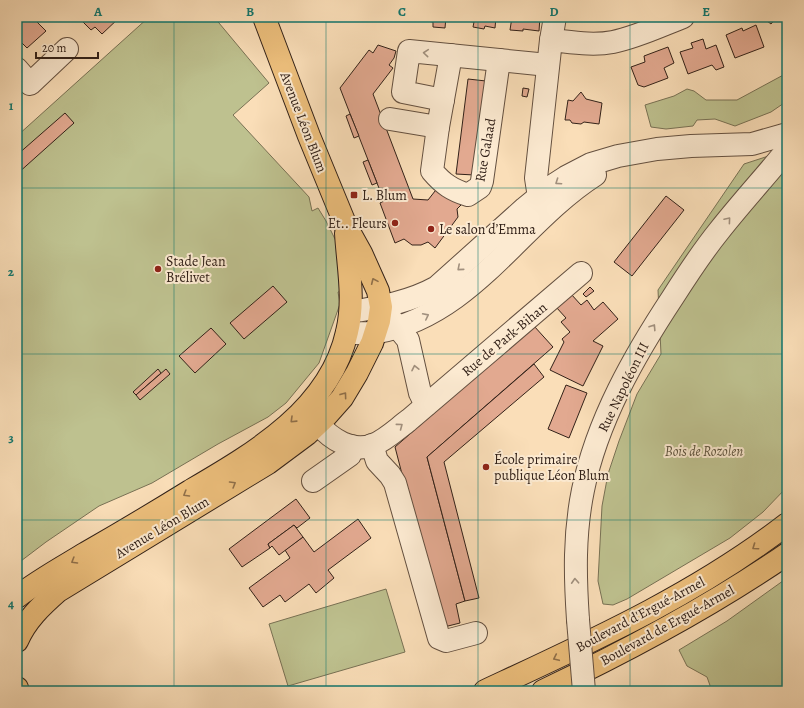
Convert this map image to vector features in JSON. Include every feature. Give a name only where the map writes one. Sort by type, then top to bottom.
[{"type":"main road","name":"Avenue Léon Blum","points":[[17,642],[21,632],[31,617],[58,591],[268,463],[307,434],[334,407],[349,388],[368,353],[376,333],[381,307],[378,291],[356,243],[346,226],[309,136],[264,17]]},
{"type":"main road","name":"Avenue Léon Blum","points":[[17,597],[48,576],[238,463],[280,432],[304,409],[325,383],[338,359],[347,333],[351,312],[351,286],[346,226]]},
{"type":"main road","name":"Boulevard d'Ergué-Armel","points":[[485,691],[605,635],[652,611],[717,573],[787,524]]},
{"type":"main road","name":"Boulevard de Ergué-Armel","points":[[543,691],[677,622],[746,582],[787,554]]},
{"type":"street","points":[[546,203],[536,186],[536,178],[548,65],[555,17]]},
{"type":"street","points":[[551,40],[587,44],[612,42],[634,36],[683,17]]},
{"type":"street","points":[[17,69],[30,84],[67,49]]},
{"type":"street","points":[[443,100],[403,92],[409,51],[548,65]]},
{"type":"street","name":"Rue Galaad","points":[[451,55],[432,171],[442,183],[468,195],[480,187],[482,181],[499,60]]},
{"type":"street","points":[[713,145],[748,134],[787,118]]},
{"type":"street","points":[[390,119],[438,127]]},
{"type":"street","points":[[351,312],[381,307],[422,295],[436,287],[546,203],[567,195],[587,180],[633,154],[675,147],[752,144],[787,134]]},
{"type":"street","name":"Rue Napoléon III","points":[[584,691],[575,564],[582,492],[592,456],[615,399],[641,347],[688,274],[719,231],[787,150]]},
{"type":"street","points":[[347,333],[376,333],[398,327],[417,320],[444,305],[471,286],[489,269],[546,203]]},
{"type":"street","name":"Rue de Park-Bihan","points":[[426,405],[581,273]]},
{"type":"street","name":"Avenue Léon Blum","points":[[381,307],[408,340],[420,393],[426,405]]},
{"type":"street","name":"Avenue Léon Blum","points":[[318,424],[319,392]]},
{"type":"street","points":[[313,481],[362,445],[389,434],[426,405]]},
{"type":"street","points":[[318,424],[333,438],[340,442],[362,445],[393,478],[439,638],[446,641],[476,633]]},
{"type":"green space","name":"Stade Jean Brélivet","points":[[149,17],[214,17],[269,83],[233,115],[309,197],[312,211],[318,208],[339,247],[349,290],[338,292],[340,304],[319,363],[286,403],[268,417],[218,444],[152,483],[99,506],[46,542],[17,564],[17,136]]},
{"type":"green space","points":[[787,73],[787,101],[771,112],[735,126],[715,119],[697,120],[693,126],[666,129],[651,127],[645,105],[674,96],[687,89],[694,91],[706,100],[737,100]]},
{"type":"green space","name":"Bois de Rozolen","points":[[787,150],[787,487],[763,512],[730,538],[627,599],[613,605],[603,604],[598,581],[602,506],[608,474],[637,394],[661,354],[658,290],[744,164]]},
{"type":"green space","points":[[787,578],[787,691],[712,691],[707,677],[687,666],[679,650],[727,621]]},
{"type":"green space","points":[[386,589],[405,652],[288,686],[269,624]]},
{"type":"building","points":[[17,17],[28,17],[17,28]]},
{"type":"building","points":[[28,17],[32,17],[46,31],[27,48],[20,41],[17,43],[17,28]]},
{"type":"building","points":[[86,17],[120,17],[102,34],[95,27],[91,30],[82,21]]},
{"type":"building","points":[[415,17],[446,17],[445,28],[433,27],[433,22],[415,19]]},
{"type":"building","points":[[459,17],[496,17],[495,28],[485,26],[484,29],[473,27],[474,22],[458,20]]},
{"type":"building","points":[[512,17],[540,17],[539,31],[523,29],[523,31],[510,30]]},
{"type":"building","points":[[762,17],[777,17],[771,24]]},
{"type":"building","points":[[756,25],[764,47],[735,58],[726,35],[742,28],[743,31]]},
{"type":"building","points":[[703,39],[706,49],[716,45],[724,67],[716,70],[712,65],[688,74],[680,52],[693,48],[691,43]]},
{"type":"building","points":[[378,45],[396,51],[394,58],[389,65],[393,68],[373,94],[413,199],[428,200],[439,186],[461,205],[457,209],[458,217],[435,248],[428,242],[421,245],[412,245],[404,239],[395,243],[380,203],[384,201],[340,88],[369,50],[373,53]]},
{"type":"building","points":[[668,47],[674,63],[664,68],[668,78],[644,87],[638,85],[631,67],[645,62],[644,56]]},
{"type":"building","points":[[468,79],[486,81],[474,175],[456,174]]},
{"type":"building","points":[[523,88],[529,89],[527,97],[522,96]]},
{"type":"building","points":[[581,92],[586,99],[602,103],[599,124],[584,122],[581,124],[572,123],[570,120],[565,120],[568,100],[573,101]]},
{"type":"building","points":[[65,113],[74,123],[17,174],[17,155]]},
{"type":"building","points":[[350,114],[359,136],[354,138],[346,116]]},
{"type":"building","points":[[368,160],[377,183],[372,185],[363,162]]},
{"type":"building","points":[[666,196],[684,210],[632,276],[614,262]]},
{"type":"building","points":[[273,286],[287,302],[244,339],[230,323]]},
{"type":"building","points":[[590,287],[594,291],[586,297],[583,294]]},
{"type":"building","points":[[571,294],[581,305],[587,300],[594,310],[603,302],[618,319],[593,341],[603,346],[583,386],[550,370],[564,342],[562,339],[570,332],[561,322],[566,318],[556,307]]},
{"type":"building","points":[[534,326],[553,347],[427,457],[465,601],[456,604],[460,623],[444,627],[437,609],[395,447]]},
{"type":"building","points":[[211,328],[226,344],[195,373],[179,356]]},
{"type":"building","points":[[534,364],[544,377],[444,462],[479,598],[465,601],[427,457]]},
{"type":"building","points":[[158,369],[161,373],[136,395],[133,392]]},
{"type":"building","points":[[166,369],[170,374],[140,400],[136,395]]},
{"type":"building","points":[[566,385],[587,393],[569,438],[548,429]]},
{"type":"building","points":[[296,499],[310,518],[297,528],[294,525],[268,544],[270,548],[242,567],[229,549]]},
{"type":"building","points":[[358,519],[371,538],[328,570],[334,578],[316,593],[309,584],[285,602],[280,595],[263,607],[249,588],[290,558],[285,550],[303,537],[314,552]]},
{"type":"building","points":[[294,525],[303,537],[279,555],[272,546],[270,548],[268,544]]},
{"type":"place","name":"L. Blum","points":[[354,195]]},
{"type":"place","name":"Et.. Fleurs","points":[[395,223]]},
{"type":"place","name":"Le salon d’Emma","points":[[431,229]]},
{"type":"place","name":"Stade Jean Brélivet","points":[[158,269]]},
{"type":"place","name":"École primaire publique Léon Blum","points":[[486,467]]}]
